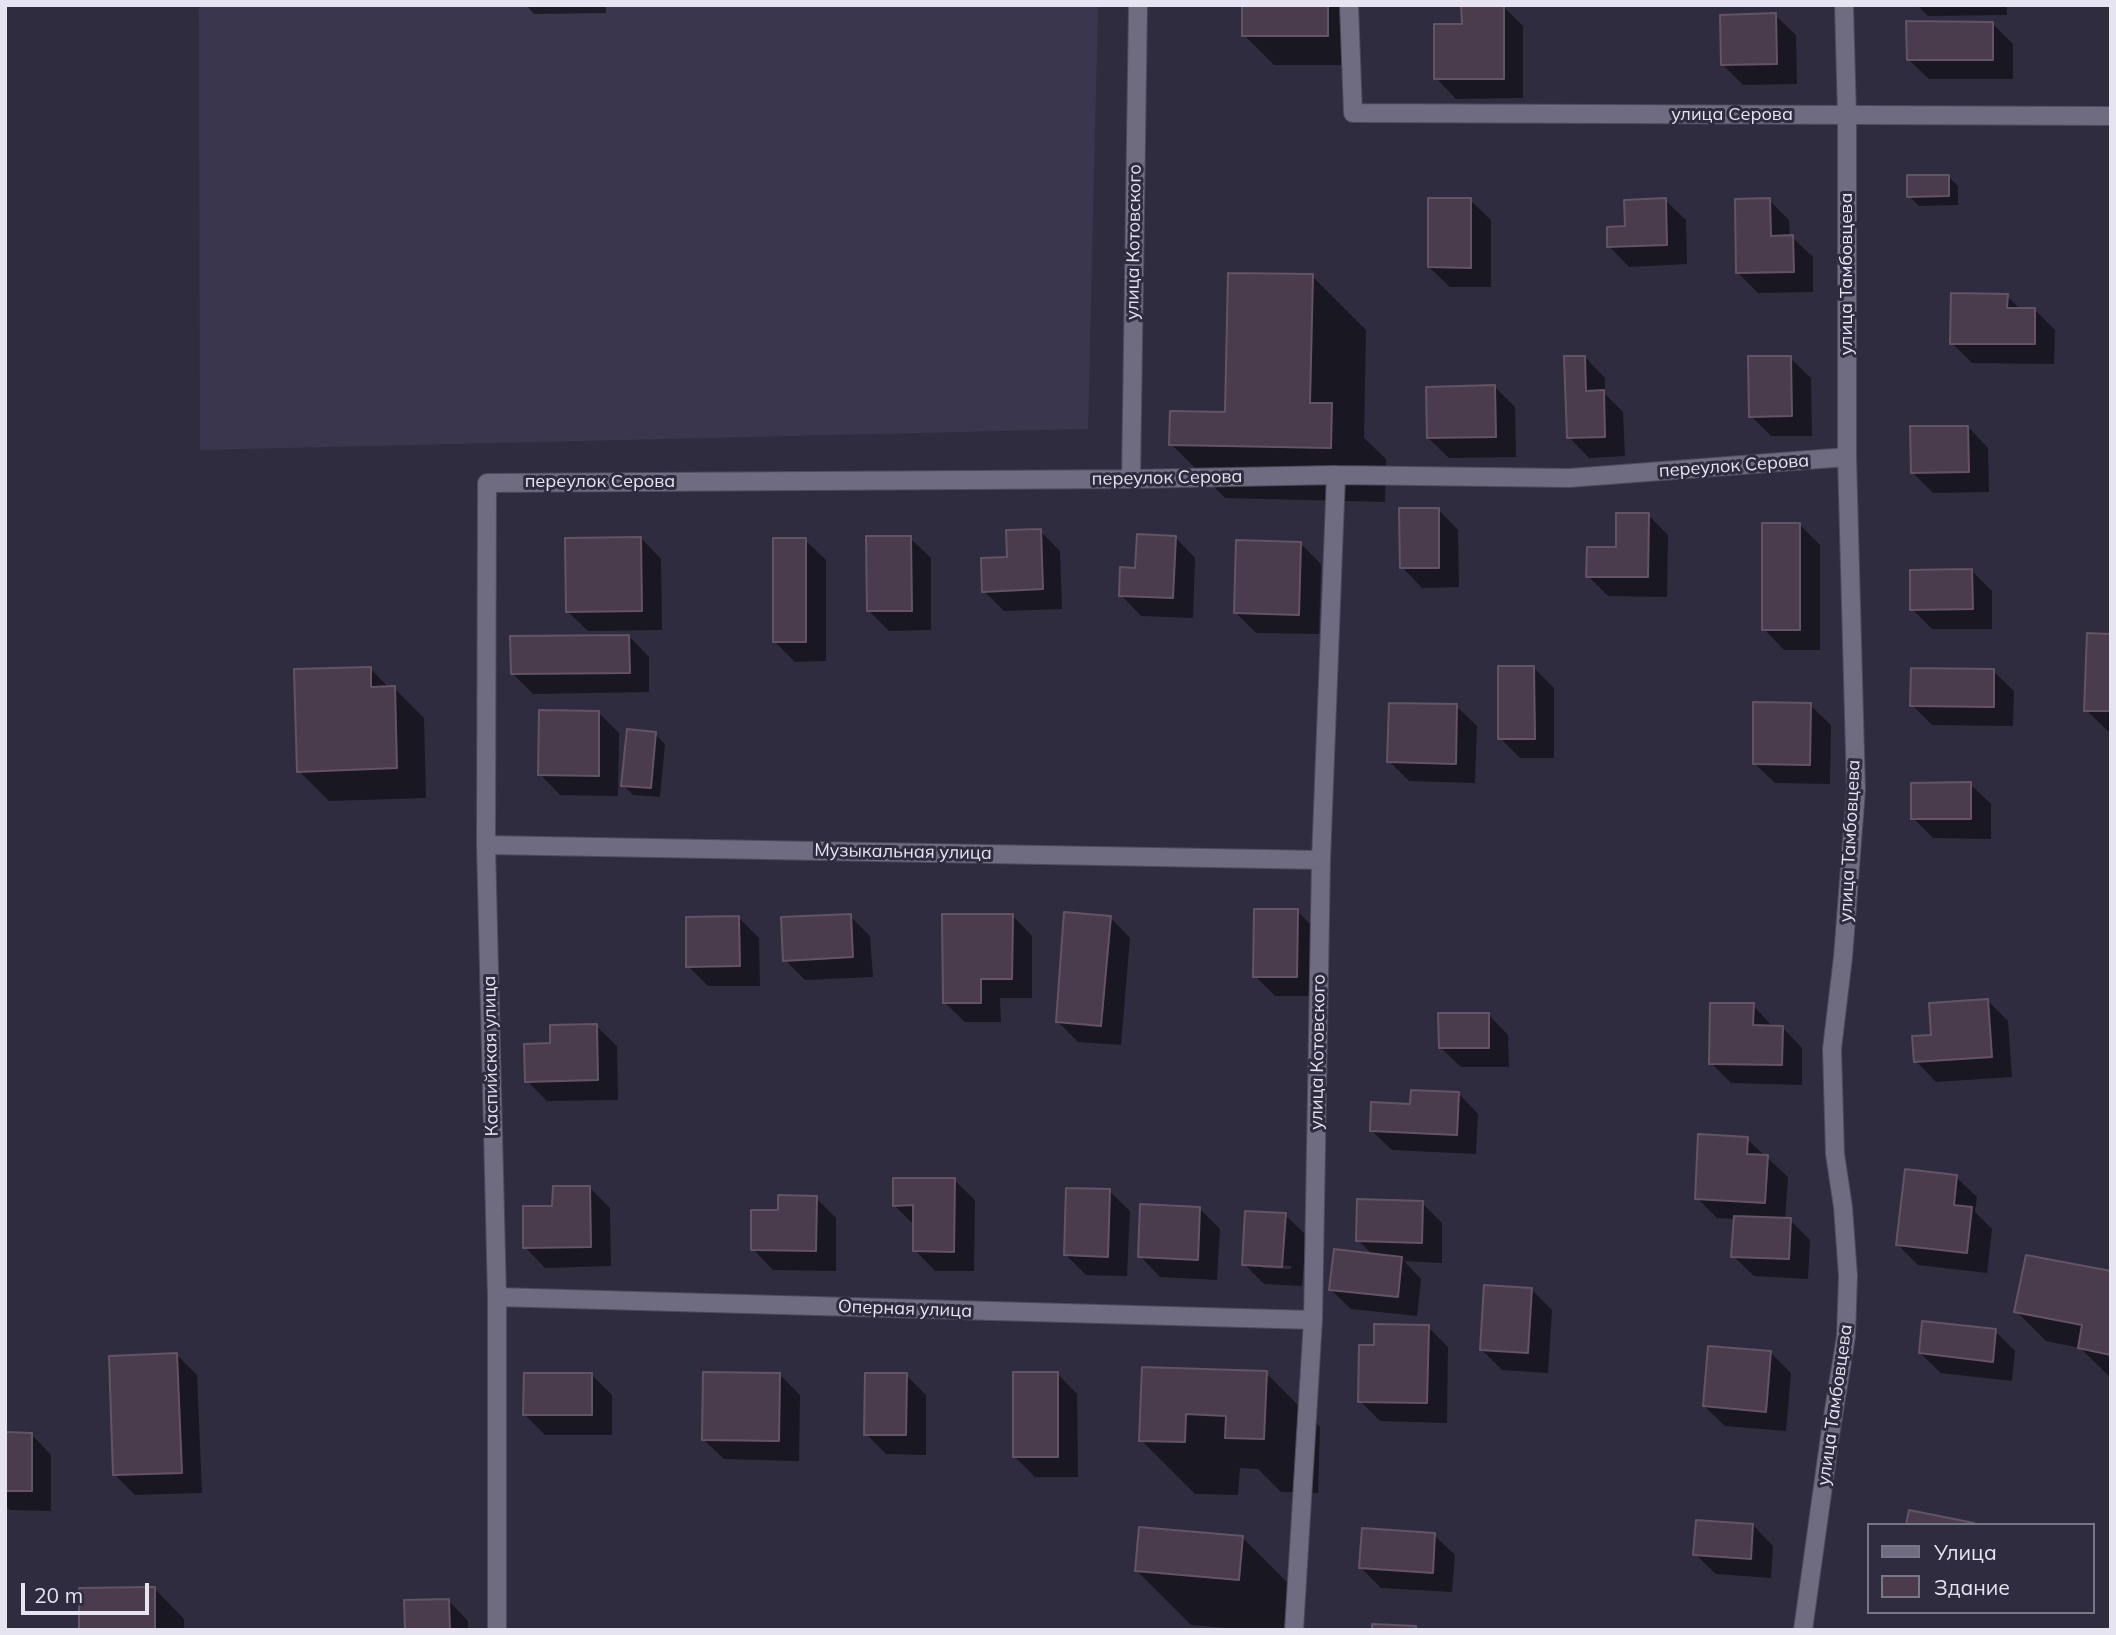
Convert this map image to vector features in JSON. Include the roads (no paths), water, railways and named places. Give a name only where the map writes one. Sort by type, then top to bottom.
[{"type":"street","name":"улица Котовского","points":[[1131,479],[1138,5]]},
{"type":"street","name":"улица Серова","points":[[1349,5],[1353,113],[2111,116]]},
{"type":"street","name":"улица Тамбовцева","points":[[1803,1630],[1846,1336],[1848,1276],[1843,1207],[1835,1154],[1832,1049],[1843,957],[1856,790],[1847,457],[1847,116],[1844,5]]},
{"type":"street","name":"переулок Серова","points":[[487,482],[1131,479],[1336,475],[1569,478],[1847,457]]},
{"type":"street","name":"улица Котовского","points":[[1294,1630],[1313,1320],[1321,860],[1336,475]]},
{"type":"street","name":"Каспийская улица","points":[[487,482],[486,845],[497,1297],[497,1630]]},
{"type":"street","name":"Музыкальная улица","points":[[486,845],[1321,860]]},
{"type":"street","name":"Оперная улица","points":[[497,1297],[1313,1320]]}]
